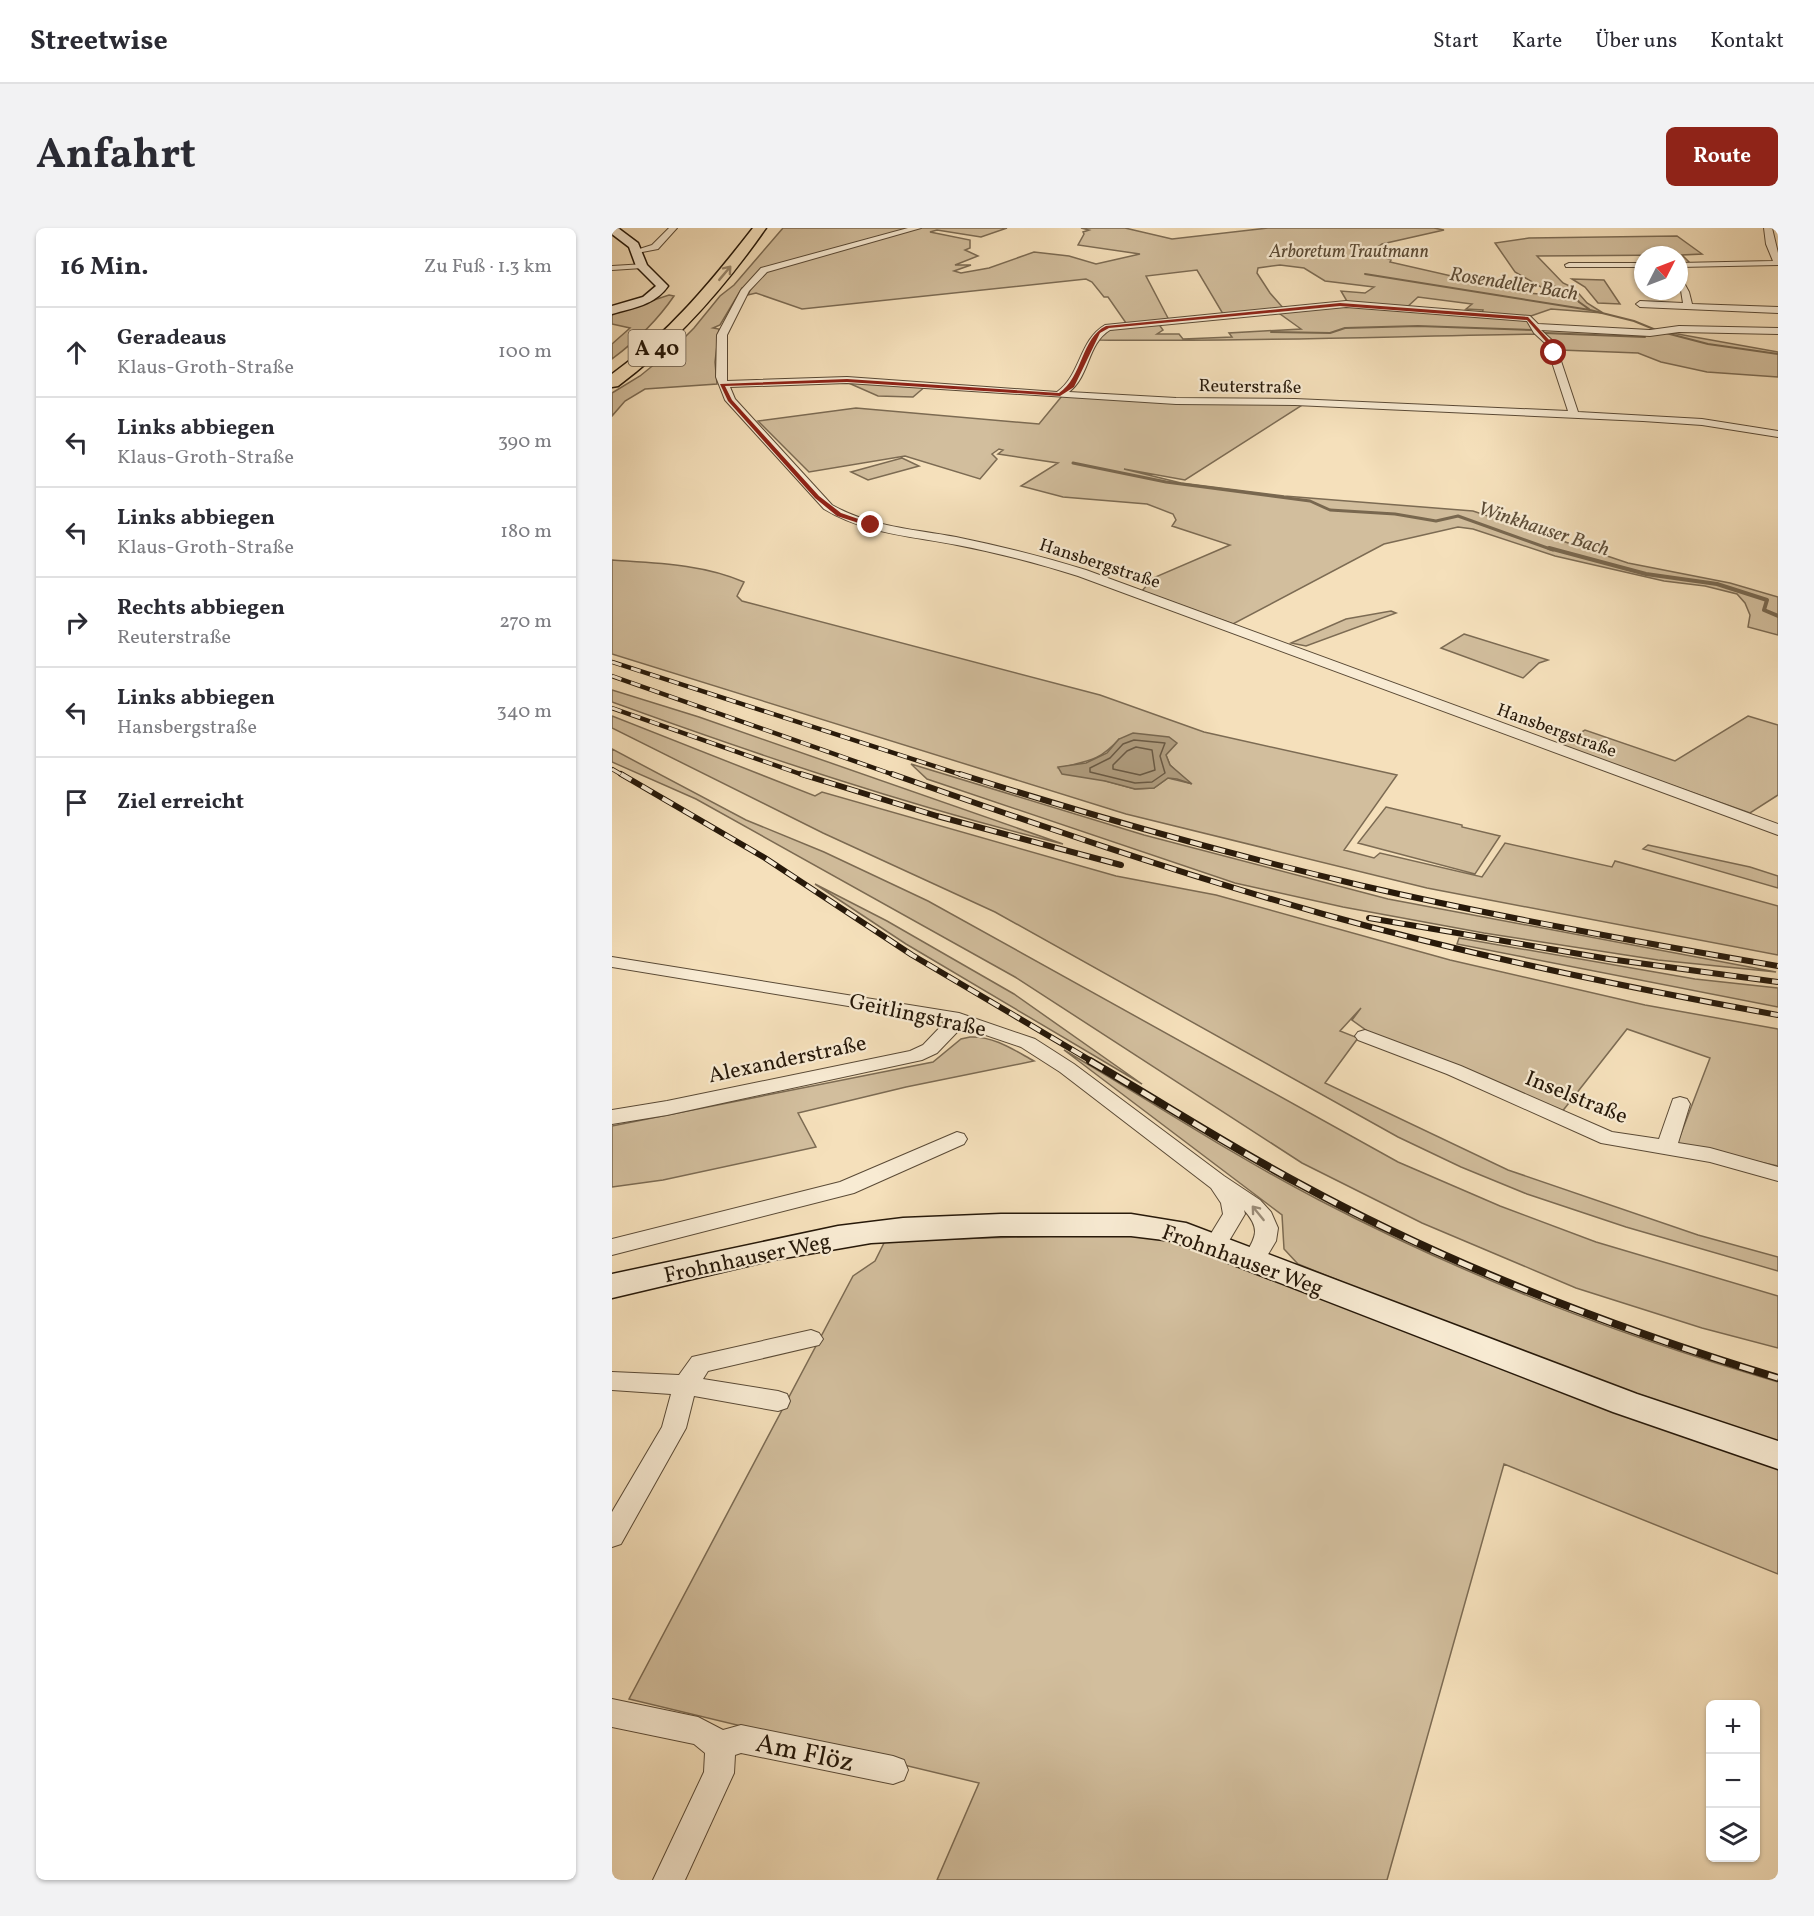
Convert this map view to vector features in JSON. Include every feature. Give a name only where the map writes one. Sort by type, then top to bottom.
[{"type":"highway","name":"A 40","points":[[612,370],[640,349],[668,322],[745,228]]},
{"type":"highway","name":"A 40","points":[[612,382],[656,349],[696,308],[760,228]]},
{"type":"highway","points":[[739,256],[774,228]]},
{"type":"main road","points":[[612,229],[634,247],[642,266],[659,281],[661,289],[648,298],[612,310]]},
{"type":"main road","name":"Frohnhauser Weg","points":[[612,1286],[750,1255],[906,1228],[1131,1225],[1175,1231],[1625,1403],[1778,1455]]},
{"type":"street","points":[[634,247],[652,248],[673,228]]},
{"type":"street","points":[[722,384],[722,335],[735,306],[759,273],[769,268],[917,228]]},
{"type":"street","points":[[1688,265],[1778,263],[1769,241],[1768,228]]},
{"type":"street","points":[[1569,265],[1634,265]]},
{"type":"street","points":[[612,268],[642,266]]},
{"type":"street","points":[[1686,300],[1688,306]]},
{"type":"street","points":[[1060,394],[1071,387],[1098,332],[1121,325],[1346,304],[1519,317],[1532,320],[1552,349],[1574,415]]},
{"type":"street","points":[[1640,304],[1778,310]]},
{"type":"street","points":[[1749,309],[1757,330]]},
{"type":"street","points":[[1536,327],[1650,333],[1659,331],[1778,331]]},
{"type":"street","name":"Reuterstraße","points":[[722,384],[847,380],[1176,401],[1304,403],[1677,420],[1778,434]]},
{"type":"street","name":"Hansbergstraße","points":[[722,384],[730,400],[791,469],[817,497],[839,515],[871,525],[1048,562],[1082,573],[1778,830]]},
{"type":"street","name":"Geitlingstraße","points":[[612,962],[959,1019],[1028,1043],[1067,1068],[1252,1205],[1263,1217],[1267,1228],[1265,1241],[1253,1260]]},
{"type":"street","name":"Alexanderstraße","points":[[612,1116],[667,1108],[915,1056],[930,1049],[959,1019]]},
{"type":"street","name":"Inselstraße","points":[[1365,1036],[1454,1070],[1608,1138],[1710,1155],[1778,1174]]},
{"type":"street","points":[[1666,1149],[1680,1104]]},
{"type":"street","name":"Frohnhauser Weg","points":[[612,1247],[846,1188],[957,1139]]},
{"type":"street","name":"Geitlingstraße","points":[[1215,1245],[1234,1214],[1232,1201],[1216,1180]]},
{"type":"street","points":[[612,1536],[674,1428],[685,1385],[700,1364],[811,1339]]},
{"type":"street","points":[[612,1381],[685,1385],[778,1401]]},
{"type":"street","points":[[612,1713],[698,1731],[709,1736],[718,1746]]},
{"type":"street","name":"Am Flöz","points":[[669,1880],[719,1773],[722,1757],[718,1746],[741,1739],[893,1770]]},
{"type":"green space","name":"Arboretum Trautmann","points":[[783,228],[1007,228],[981,237],[937,230],[930,232],[970,240],[970,248],[965,250],[978,256],[955,265],[971,265],[954,271],[961,273],[989,268],[1034,252],[1069,256],[1096,264],[1140,254],[1078,245],[1083,232],[1089,230],[1081,228],[1125,228],[1172,239],[1268,228],[1434,228],[1444,230],[1382,244],[1372,251],[1391,260],[1390,262],[1526,293],[1555,295],[1515,272],[1495,243],[1529,238],[1677,236],[1702,254],[1688,255],[1688,246],[1634,246],[1634,255],[1537,256],[1563,283],[1574,288],[1587,303],[1603,313],[1551,309],[1528,317],[1482,314],[1483,310],[1466,309],[1472,304],[1418,297],[1405,309],[1348,303],[1341,291],[1365,293],[1374,287],[1325,281],[1304,268],[1280,265],[1258,268],[1257,273],[1285,310],[1223,314],[1197,270],[1146,276],[1169,320],[1126,323],[1108,297],[1104,297],[1092,282],[1086,279],[802,309],[756,293],[748,295],[751,288],[742,288],[720,325],[713,328],[719,329],[715,362],[717,384],[645,389],[625,401],[612,416],[612,393],[640,376],[672,350],[694,328],[720,296],[734,285]]},
{"type":"green space","points":[[1572,279],[1604,280],[1620,304],[1598,303],[1585,287]]},
{"type":"green space","points":[[669,295],[674,296],[653,322],[638,338],[612,359],[612,344],[630,328],[612,324],[612,314]]},
{"type":"green space","points":[[1338,305],[1527,319],[1534,328],[1661,331],[1778,352],[1778,377],[1707,372],[1661,362],[1638,353],[1560,350],[1556,349],[1544,334],[1265,340],[1098,340],[1102,331],[1158,323],[1163,330],[1157,334],[1179,334],[1183,339],[1232,337],[1229,333],[1301,329],[1276,311]]},
{"type":"green space","points":[[844,381],[927,385],[913,397],[878,396]]},
{"type":"green space","points":[[1062,396],[1304,404],[1185,480],[1124,469],[1181,483],[1284,496],[1473,511],[1628,563],[1730,583],[1778,597],[1778,635],[1748,627],[1750,615],[1745,603],[1737,594],[1705,586],[1664,581],[1555,556],[1473,529],[1458,527],[1384,544],[1233,624],[1142,591],[1153,578],[1230,545],[1172,526],[1176,520],[1173,514],[1147,504],[1063,497],[1021,486],[1058,463],[998,454],[1003,450],[999,449],[992,454],[997,459],[980,479],[905,456],[809,472],[758,421],[856,408],[1039,424]]},
{"type":"green space","points":[[902,458],[919,466],[868,480],[851,472]]},
{"type":"green space","points":[[612,560],[679,565],[712,571],[744,582],[737,596],[742,601],[1100,695],[1204,732],[1397,775],[1344,850],[1374,858],[1380,853],[1482,877],[1505,843],[1612,867],[1615,861],[1778,906],[1778,955],[1427,888],[1126,814],[612,654]],"holes":[[[1119,739],[1166,755],[1170,765],[1189,783],[1168,778],[1154,788],[1135,789],[1059,768],[1085,762],[1098,756],[1112,747]]]},
{"type":"green space","points":[[1391,611],[1396,613],[1306,646],[1291,643],[1346,619]]},
{"type":"green space","points":[[1464,634],[1548,660],[1539,663],[1523,678],[1441,648]]},
{"type":"green space","points":[[612,690],[699,717],[1063,844],[892,797],[724,742],[612,702]]},
{"type":"green space","points":[[612,716],[815,796],[822,792],[1116,876],[1216,895],[1450,960],[1645,1005],[1778,1029],[1778,1166],[1677,1144],[1710,1058],[1627,1029],[1561,1113],[1373,1035],[1352,1020],[1361,1008],[1340,1031],[1358,1038],[1325,1083],[1508,1170],[1698,1235],[1778,1257],[1778,1271],[1626,1227],[1527,1194],[1461,1167],[1398,1137],[995,912],[823,833],[612,728]]},
{"type":"green space","points":[[1748,716],[1778,725],[1778,795],[1750,813],[1558,745],[1585,730],[1675,761]]},
{"type":"green space","points":[[612,749],[746,820],[824,852],[928,901],[1398,1162],[1500,1206],[1596,1242],[1778,1296],[1778,1348],[1702,1328],[1576,1288],[1422,1223],[1302,1163],[1015,977],[696,799],[612,762]]},
{"type":"green space","points":[[911,764],[1144,835],[1388,899],[1776,972],[1658,960],[1484,933],[1343,907],[1235,883],[927,779]]},
{"type":"green space","points":[[1386,807],[1500,836],[1475,874],[1358,843]]},
{"type":"green space","points":[[1648,845],[1750,867],[1778,876],[1778,888],[1643,849]]},
{"type":"green space","points":[[815,884],[887,921],[1014,994],[1142,1084],[906,944]]},
{"type":"green space","points":[[1459,938],[1695,979],[1778,988],[1778,1007],[1457,944]]},
{"type":"green space","points":[[970,1037],[996,1041],[1034,1061],[906,1087],[798,1113],[816,1147],[663,1180],[612,1187],[612,1126],[933,1062],[961,1039]]},
{"type":"green space","points":[[1064,1050],[1222,1146],[1374,1228],[1544,1302],[1660,1345],[1778,1382],[1778,1574],[1504,1464],[1387,1880],[937,1880],[979,1783],[629,1699],[853,1276],[875,1261],[885,1241],[1124,1234],[1179,1240],[1419,1313],[1298,1264],[1284,1249],[1282,1215]]},
{"type":"water","points":[[1133,733],[1169,737],[1177,743],[1166,755],[1170,765],[1192,784],[1168,778],[1154,788],[1135,789],[1062,774],[1058,767],[1086,763],[1107,753],[1119,739]]},
{"type":"waterway","name":"Rosendeller Bach","points":[[1365,274],[1590,310],[1634,321],[1656,330]]},
{"type":"waterway","points":[[1548,284],[1574,294],[1579,302],[1589,309]]},
{"type":"waterway","points":[[1271,332],[1330,333],[1345,328],[1418,326],[1534,330]]},
{"type":"waterway","name":"Rosendeller Bach","points":[[1662,332],[1708,344],[1778,354]]},
{"type":"waterway","points":[[1544,333],[1645,337]]},
{"type":"waterway","name":"Winkhauser Bach","points":[[1073,463],[1166,482],[1310,501],[1330,510],[1395,514],[1436,521],[1458,516],[1553,550]]},
{"type":"waterway","name":"Winkhauser Bach","points":[[1549,548],[1646,574],[1717,584],[1767,600],[1764,610],[1778,616]]},
{"type":"railway","points":[[612,662],[965,776]]},
{"type":"railway","points":[[612,676],[897,776]]},
{"type":"railway","points":[[612,708],[806,776]]},
{"type":"railway","points":[[612,769],[624,776]]},
{"type":"railway","points":[[621,774],[765,858],[912,955],[1093,1062]]},
{"type":"railway","points":[[801,774],[937,816],[1121,865]]},
{"type":"railway","points":[[892,774],[1160,865],[1323,914],[1436,944],[1549,970],[1778,1015]]},
{"type":"railway","points":[[960,774],[1159,833],[1359,885],[1463,908],[1778,966]]},
{"type":"railway","points":[[1369,918],[1609,959],[1778,982]]},
{"type":"railway","points":[[1090,1061],[1272,1168],[1355,1213],[1414,1241],[1473,1268],[1594,1316],[1778,1378]]},
{"type":"route","points":[[871,525],[839,515],[817,497],[730,400],[722,384],[847,380],[1060,394],[1071,387],[1101,329],[1121,325],[1346,304],[1528,319],[1532,320],[1537,331],[1550,343],[1554,353]]}]
